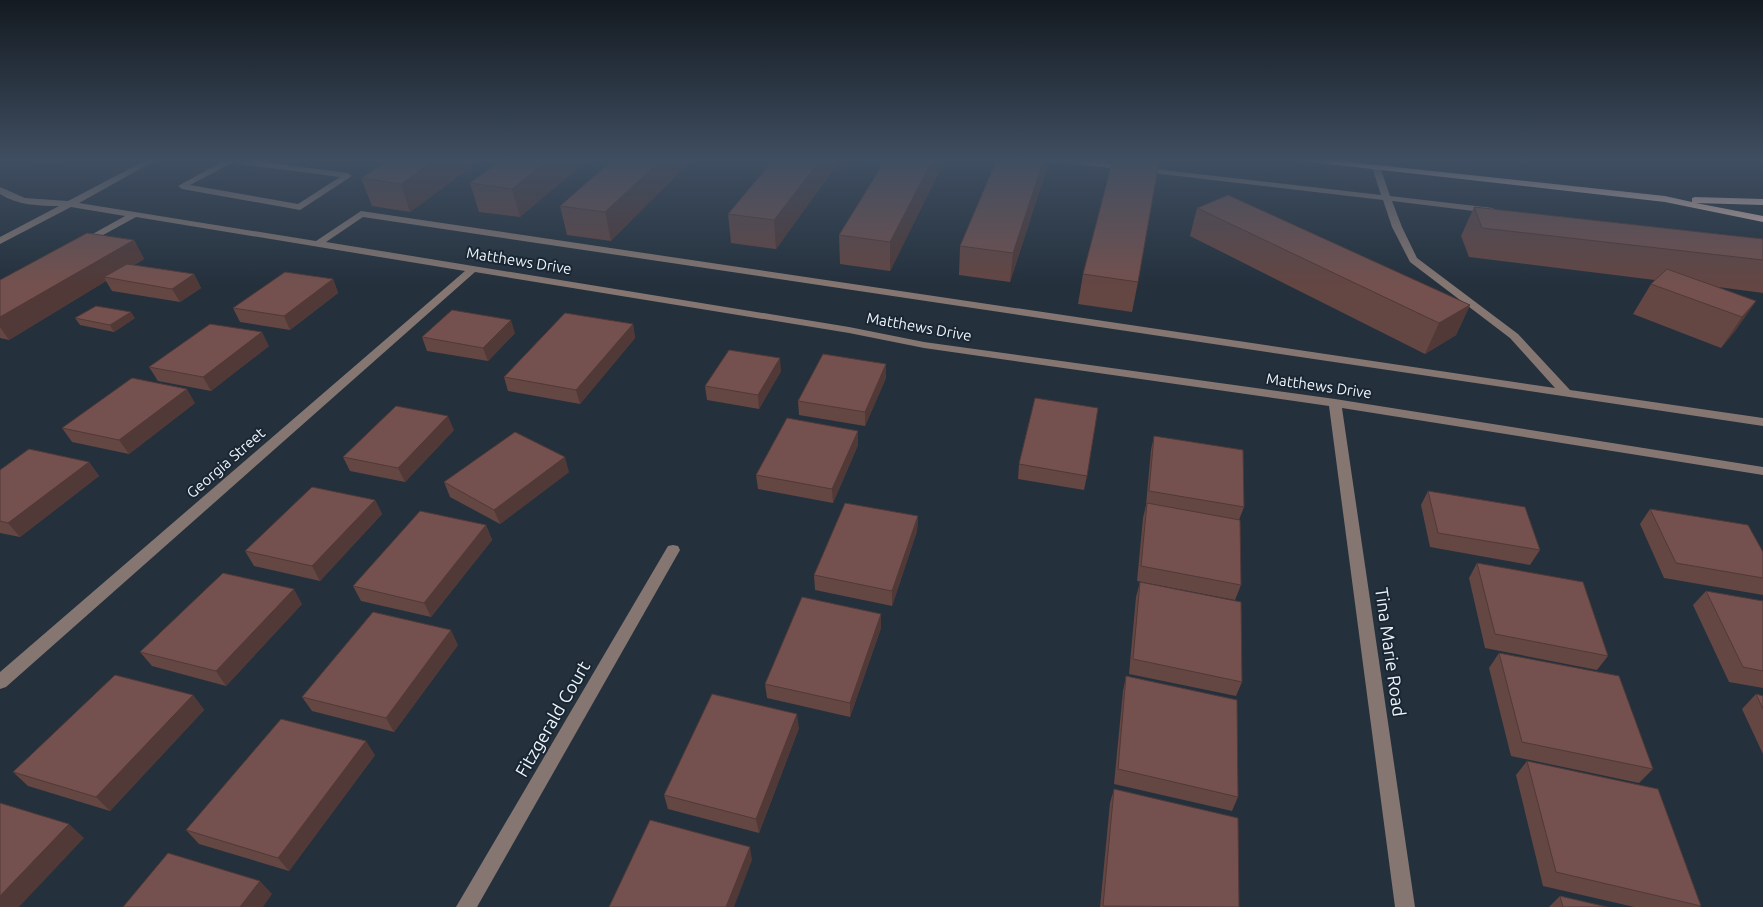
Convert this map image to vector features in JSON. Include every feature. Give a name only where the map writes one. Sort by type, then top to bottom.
[{"type":"main road","points":[[1676,201],[1763,219]]},
{"type":"main road","points":[[1741,201],[1763,202]]},
{"type":"street","name":"Matthews Drive","points":[[33,201],[70,204],[840,328],[924,345],[1335,403],[1763,471]]},
{"type":"street","points":[[0,241],[75,201]]},
{"type":"street","points":[[268,201],[300,207],[309,201]]},
{"type":"street","points":[[1388,201],[1396,227],[1413,260],[1514,336],[1566,393]]},
{"type":"street","points":[[1415,201],[1496,211]]},
{"type":"street","points":[[316,245],[361,214],[1763,422]]},
{"type":"street","points":[[75,247],[133,215]]},
{"type":"street","name":"Georgia Street","points":[[0,682],[474,269]]},
{"type":"street","name":"Tina Marie Road","points":[[1335,403],[1405,907]]},
{"type":"street","name":"Fitzgerald Court","points":[[466,907],[673,550]]},
{"type":"building","points":[[565,201],[616,201],[605,212],[560,206]]},
{"type":"building","points":[[739,201],[788,201],[774,220],[728,214]]},
{"type":"building","points":[[860,201],[911,201],[890,242],[839,235]]},
{"type":"building","points":[[979,201],[1030,201],[1013,253],[960,246]]},
{"type":"building","points":[[1102,201],[1152,201],[1138,282],[1083,274]]},
{"type":"building","points":[[1213,201],[1242,201],[1470,305],[1439,323],[1197,208]]},
{"type":"building","points":[[1474,207],[1763,239],[1763,260],[1482,228]]},
{"type":"building","points":[[87,233],[134,240],[0,317],[0,280]]},
{"type":"building","points":[[127,264],[194,274],[172,289],[104,277]]},
{"type":"building","points":[[1667,269],[1756,301],[1742,317],[1651,284]]},
{"type":"building","points":[[285,272],[333,279],[284,316],[233,308]]},
{"type":"building","points":[[96,306],[131,312],[110,325],[75,318]]},
{"type":"building","points":[[452,310],[511,320],[483,348],[422,337]]},
{"type":"building","points":[[565,313],[633,324],[576,390],[504,377]]},
{"type":"building","points":[[210,324],[262,332],[203,377],[149,367]]},
{"type":"building","points":[[729,350],[780,358],[758,395],[705,386]]},
{"type":"building","points":[[823,354],[886,364],[865,412],[798,401]]},
{"type":"building","points":[[132,378],[187,389],[119,440],[62,428]]},
{"type":"building","points":[[1035,398],[1098,408],[1087,476],[1019,464]]},
{"type":"building","points":[[396,406],[448,416],[398,468],[343,457]]},
{"type":"building","points":[[787,418],[858,431],[832,489],[756,475]]},
{"type":"building","points":[[515,432],[565,457],[494,510],[444,482]]},
{"type":"building","points":[[1154,436],[1243,450],[1244,507],[1149,491]]},
{"type":"building","points":[[29,449],[89,462],[8,523],[0,521],[0,470]]},
{"type":"building","points":[[312,487],[375,500],[312,566],[245,551]]},
{"type":"building","points":[[1428,491],[1525,507],[1540,550],[1438,533]]},
{"type":"building","points":[[845,503],[918,516],[892,591],[814,575]]},
{"type":"building","points":[[1147,503],[1240,520],[1241,585],[1141,566]]},
{"type":"building","points":[[1650,509],[1748,525],[1763,552],[1763,578],[1676,563]]},
{"type":"building","points":[[420,511],[486,525],[424,603],[353,586]]},
{"type":"building","points":[[1477,563],[1583,582],[1608,656],[1495,634]]},
{"type":"building","points":[[223,573],[294,589],[216,671],[140,652]]},
{"type":"building","points":[[1140,582],[1241,602],[1242,682],[1133,659]]},
{"type":"building","points":[[1706,591],[1763,601],[1763,671],[1743,667]]},
{"type":"building","points":[[802,597],[881,614],[850,703],[765,684]]},
{"type":"building","points":[[373,612],[451,630],[386,718],[302,697]]},
{"type":"building","points":[[1499,653],[1619,676],[1653,769],[1522,742]]},
{"type":"building","points":[[115,675],[193,695],[96,797],[13,772]]},
{"type":"building","points":[[1126,676],[1237,700],[1238,797],[1118,769]]},
{"type":"building","points":[[712,694],[797,714],[756,819],[664,795]]},
{"type":"building","points":[[1756,694],[1763,696],[1763,709]]},
{"type":"building","points":[[281,719],[366,741],[278,858],[186,830]]},
{"type":"building","points":[[1527,761],[1658,789],[1701,906],[1556,872]]},
{"type":"building","points":[[1114,789],[1238,818],[1239,907],[1103,906]]},
{"type":"building","points":[[0,803],[69,824],[0,896]]},
{"type":"building","points":[[650,820],[750,847],[726,907],[609,907]]},
{"type":"building","points":[[168,853],[260,881],[240,907],[123,907]]},
{"type":"building","points":[[1560,896],[1607,907],[1563,907]]}]
